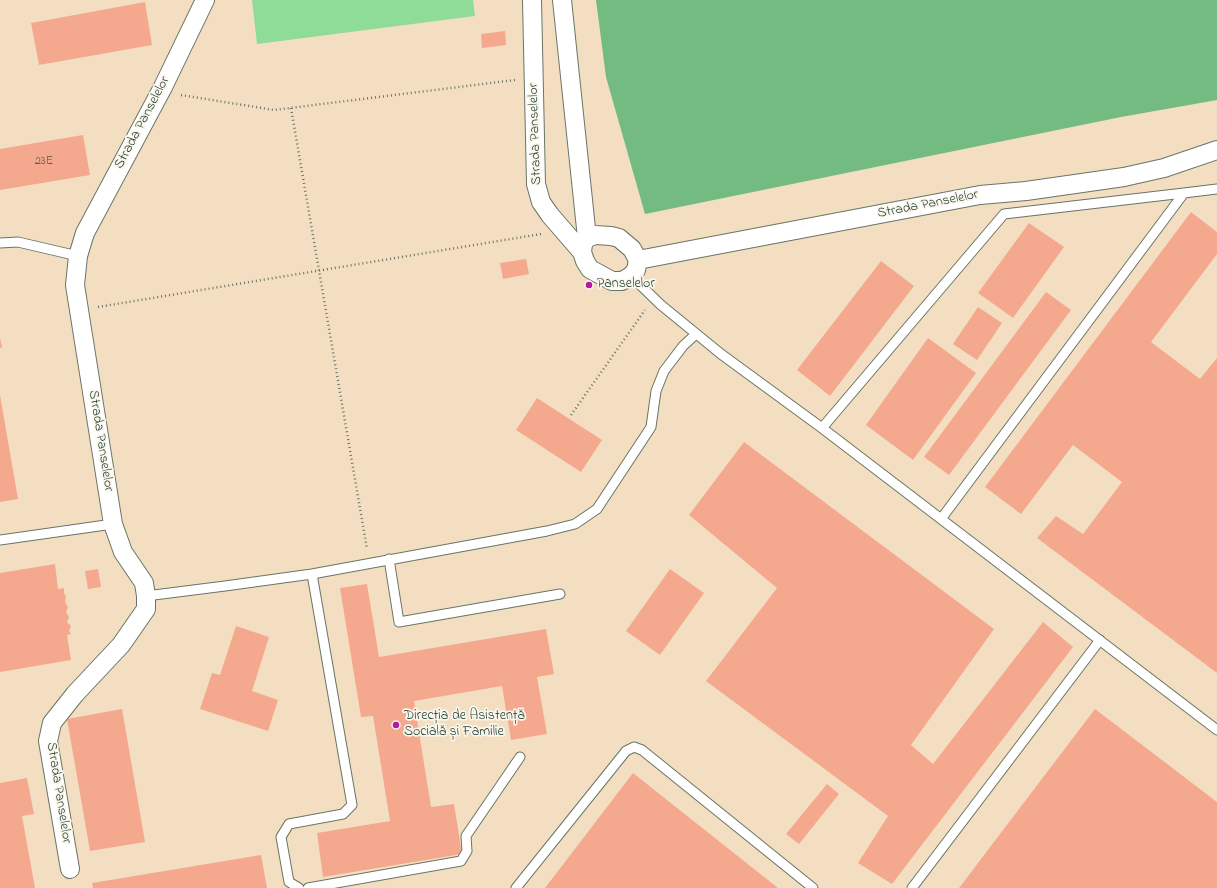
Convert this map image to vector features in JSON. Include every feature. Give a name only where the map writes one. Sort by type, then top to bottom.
[{"type":"street","name":"Strada Panselelor","points":[[70,868],[48,740],[52,723],[75,694],[121,645],[146,609],[144,583],[123,552],[113,524],[75,285],[78,256],[85,233],[163,87],[205,0]]},
{"type":"street","name":"Strada Panselelor","points":[[532,0],[536,184],[541,202],[550,215],[563,230],[585,245]]},
{"type":"street","name":"Strada Panselelor","points":[[562,0],[585,245],[585,261],[590,269],[612,281],[622,281],[631,276]]},
{"type":"street","name":"Strada Panselelor","points":[[638,260],[980,195],[1124,177],[1164,168],[1217,150]]},
{"type":"street","points":[[585,245],[595,235],[619,238],[632,249],[638,260],[636,270],[631,276]]},
{"type":"lane","points":[[822,428],[1004,214],[1217,188]]},
{"type":"lane","points":[[941,519],[1184,193]]},
{"type":"lane","points":[[0,243],[18,242],[78,256]]},
{"type":"lane","points":[[631,276],[653,298],[696,334],[822,428],[1217,730]]},
{"type":"lane","points":[[146,596],[312,574],[547,531],[575,524],[597,509],[651,427],[656,391],[664,371],[683,346],[696,334]]},
{"type":"lane","points":[[0,540],[113,524]]},
{"type":"lane","points":[[389,559],[399,622],[560,594]]},
{"type":"lane","points":[[299,888],[289,882],[282,837],[289,824],[343,814],[352,805],[312,574]]},
{"type":"lane","points":[[912,888],[1100,640]]},
{"type":"lane","points":[[516,888],[626,751],[634,747],[642,750],[813,888]]},
{"type":"lane","points":[[308,888],[461,862],[468,851],[466,836],[520,757]]},
{"type":"path","points":[[163,87],[175,94],[274,110],[533,78]]},
{"type":"path","points":[[291,108],[369,563]]},
{"type":"path","points":[[79,310],[563,230]]},
{"type":"path","points":[[571,416],[653,298]]},
{"type":"green space","points":[[252,0],[473,0],[475,16],[257,44]]},
{"type":"green space","points":[[596,0],[1217,0],[1217,100],[1121,117],[645,214],[606,77]]},
{"type":"building","points":[[145,2],[152,45],[39,65],[31,23]]},
{"type":"building","points":[[505,31],[506,45],[482,48],[481,34]]},
{"type":"building","points":[[83,135],[90,175],[0,190],[0,149]]},
{"type":"building","points":[[1191,212],[1217,232],[1217,254],[1151,342],[1200,379],[1217,358],[1217,673],[1037,538],[1056,516],[1083,534],[1122,482],[1073,445],[1021,514],[985,487]]},
{"type":"building","points":[[1029,223],[1064,247],[1013,318],[978,293]]},
{"type":"building","points":[[526,259],[529,274],[503,279],[500,263]]},
{"type":"building","points":[[881,261],[914,286],[830,396],[797,370]]},
{"type":"building","points":[[1046,292],[1071,310],[949,475],[924,457]]},
{"type":"building","points":[[978,307],[1002,323],[977,360],[953,344]]},
{"type":"building","points":[[928,338],[976,373],[913,460],[866,425]]},
{"type":"building","points":[[0,395],[18,499],[0,502]]},
{"type":"building","points":[[537,398],[602,440],[581,472],[516,430]]},
{"type":"building","points":[[744,442],[994,629],[911,745],[933,764],[1043,622],[1073,647],[892,884],[858,863],[888,816],[706,681],[777,588],[689,515]]},
{"type":"building","points":[[55,564],[58,589],[64,588],[66,597],[65,602],[68,607],[66,612],[69,617],[67,622],[71,626],[69,631],[71,634],[67,635],[71,660],[0,672],[0,573]]},
{"type":"building","points":[[98,569],[101,587],[88,589],[85,571]]},
{"type":"building","points":[[670,569],[704,593],[660,655],[626,631]]},
{"type":"building","name":"Direcția de Asistență Socială și Familie","points":[[367,584],[379,657],[546,629],[554,674],[537,677],[547,734],[511,740],[502,686],[414,701],[431,807],[454,804],[462,854],[323,877],[317,833],[390,821],[373,716],[361,717],[340,588]]},
{"type":"building","points":[[236,626],[269,637],[252,691],[278,700],[268,731],[200,709],[212,673],[220,675]]},
{"type":"building","points":[[122,709],[145,842],[90,851],[67,719]]},
{"type":"building","points":[[1095,709],[1217,802],[1217,888],[959,888]]},
{"type":"building","points":[[633,773],[778,888],[545,888]]},
{"type":"building","points":[[27,778],[34,814],[22,816],[35,888],[0,888],[0,783]]},
{"type":"building","points":[[827,784],[839,794],[799,844],[786,834]]},
{"type":"building","points":[[261,855],[267,888],[93,888],[92,883]]},
{"type":"place","name":"Panselelor","points":[[589,285]]},
{"type":"place","name":"Direcția de Asistență Socială și Familie","points":[[396,725]]}]
